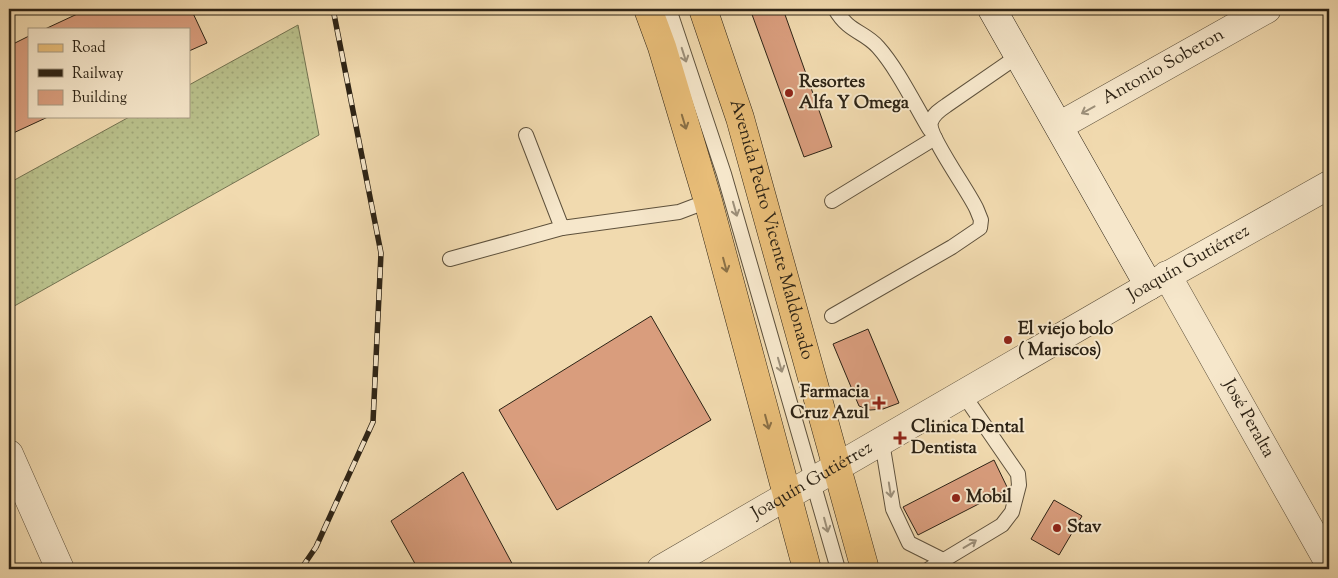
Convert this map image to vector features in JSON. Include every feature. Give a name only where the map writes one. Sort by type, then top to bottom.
[{"type":"main road","points":[[648,9],[662,47],[708,201],[806,569]]},
{"type":"main road","name":"Avenida Pedro Vicente Maldonado","points":[[702,9],[740,118],[826,474],[865,569]]},
{"type":"street","name":"José Peralta","points":[[992,9],[1059,126],[1158,280],[1329,563]]},
{"type":"street","name":"Antonio Soberon","points":[[1059,126],[1267,9]]},
{"type":"street","name":"Joaquín Gutiérrez","points":[[661,569],[1158,280],[1329,185]]},
{"type":"street","points":[[9,454],[60,569]]},
{"type":"lane","points":[[669,9],[826,474],[854,569]]},
{"type":"lane","points":[[698,9],[767,222],[826,474],[838,569]]},
{"type":"lane","points":[[832,316],[952,247],[980,228],[981,220],[971,196],[877,45],[851,29],[835,9]]},
{"type":"lane","points":[[932,134],[931,121],[936,113],[1018,56]]},
{"type":"lane","points":[[832,201],[932,134]]},
{"type":"lane","points":[[526,135],[562,228]]},
{"type":"lane","points":[[450,259],[562,228],[679,212],[708,201]]},
{"type":"lane","points":[[928,569],[1002,525],[1012,512],[1019,485],[1018,474],[963,394]]},
{"type":"lane","points":[[882,442],[893,509],[909,543],[943,560]]},
{"type":"green space","points":[[298,25],[319,135],[9,309],[9,183],[127,118],[190,118],[190,84]]},
{"type":"building","points":[[88,9],[191,9],[207,43],[190,51],[190,28],[47,28]]},
{"type":"building","points":[[750,9],[783,9],[832,147],[804,157]]},
{"type":"building","points":[[28,36],[28,118],[46,118],[9,135],[9,46]]},
{"type":"building","points":[[651,316],[711,420],[557,510],[499,410]]},
{"type":"building","points":[[868,329],[899,403],[883,409],[870,410],[859,406],[833,344]]},
{"type":"building","name":"Mobil","points":[[994,460],[1008,489],[918,535],[903,507]]},
{"type":"building","points":[[463,472],[515,569],[418,569],[391,521]]},
{"type":"building","name":"Stav","points":[[1054,500],[1082,516],[1059,555],[1031,539]]},
{"type":"railway","points":[[301,569],[316,547],[373,422],[381,253],[333,9]]},
{"type":"place","name":"Resortes Alfa Y Omega","points":[[789,93]]},
{"type":"place","name":"El viejo bolo ( Mariscos)","points":[[1008,340]]},
{"type":"place","name":"Farmacia Cruz Azul","points":[[879,403]]},
{"type":"place","name":"Clinica Dental Dentista","points":[[900,438]]},
{"type":"place","name":"Mobil","points":[[956,498]]},
{"type":"place","name":"Stav","points":[[1057,528]]}]
